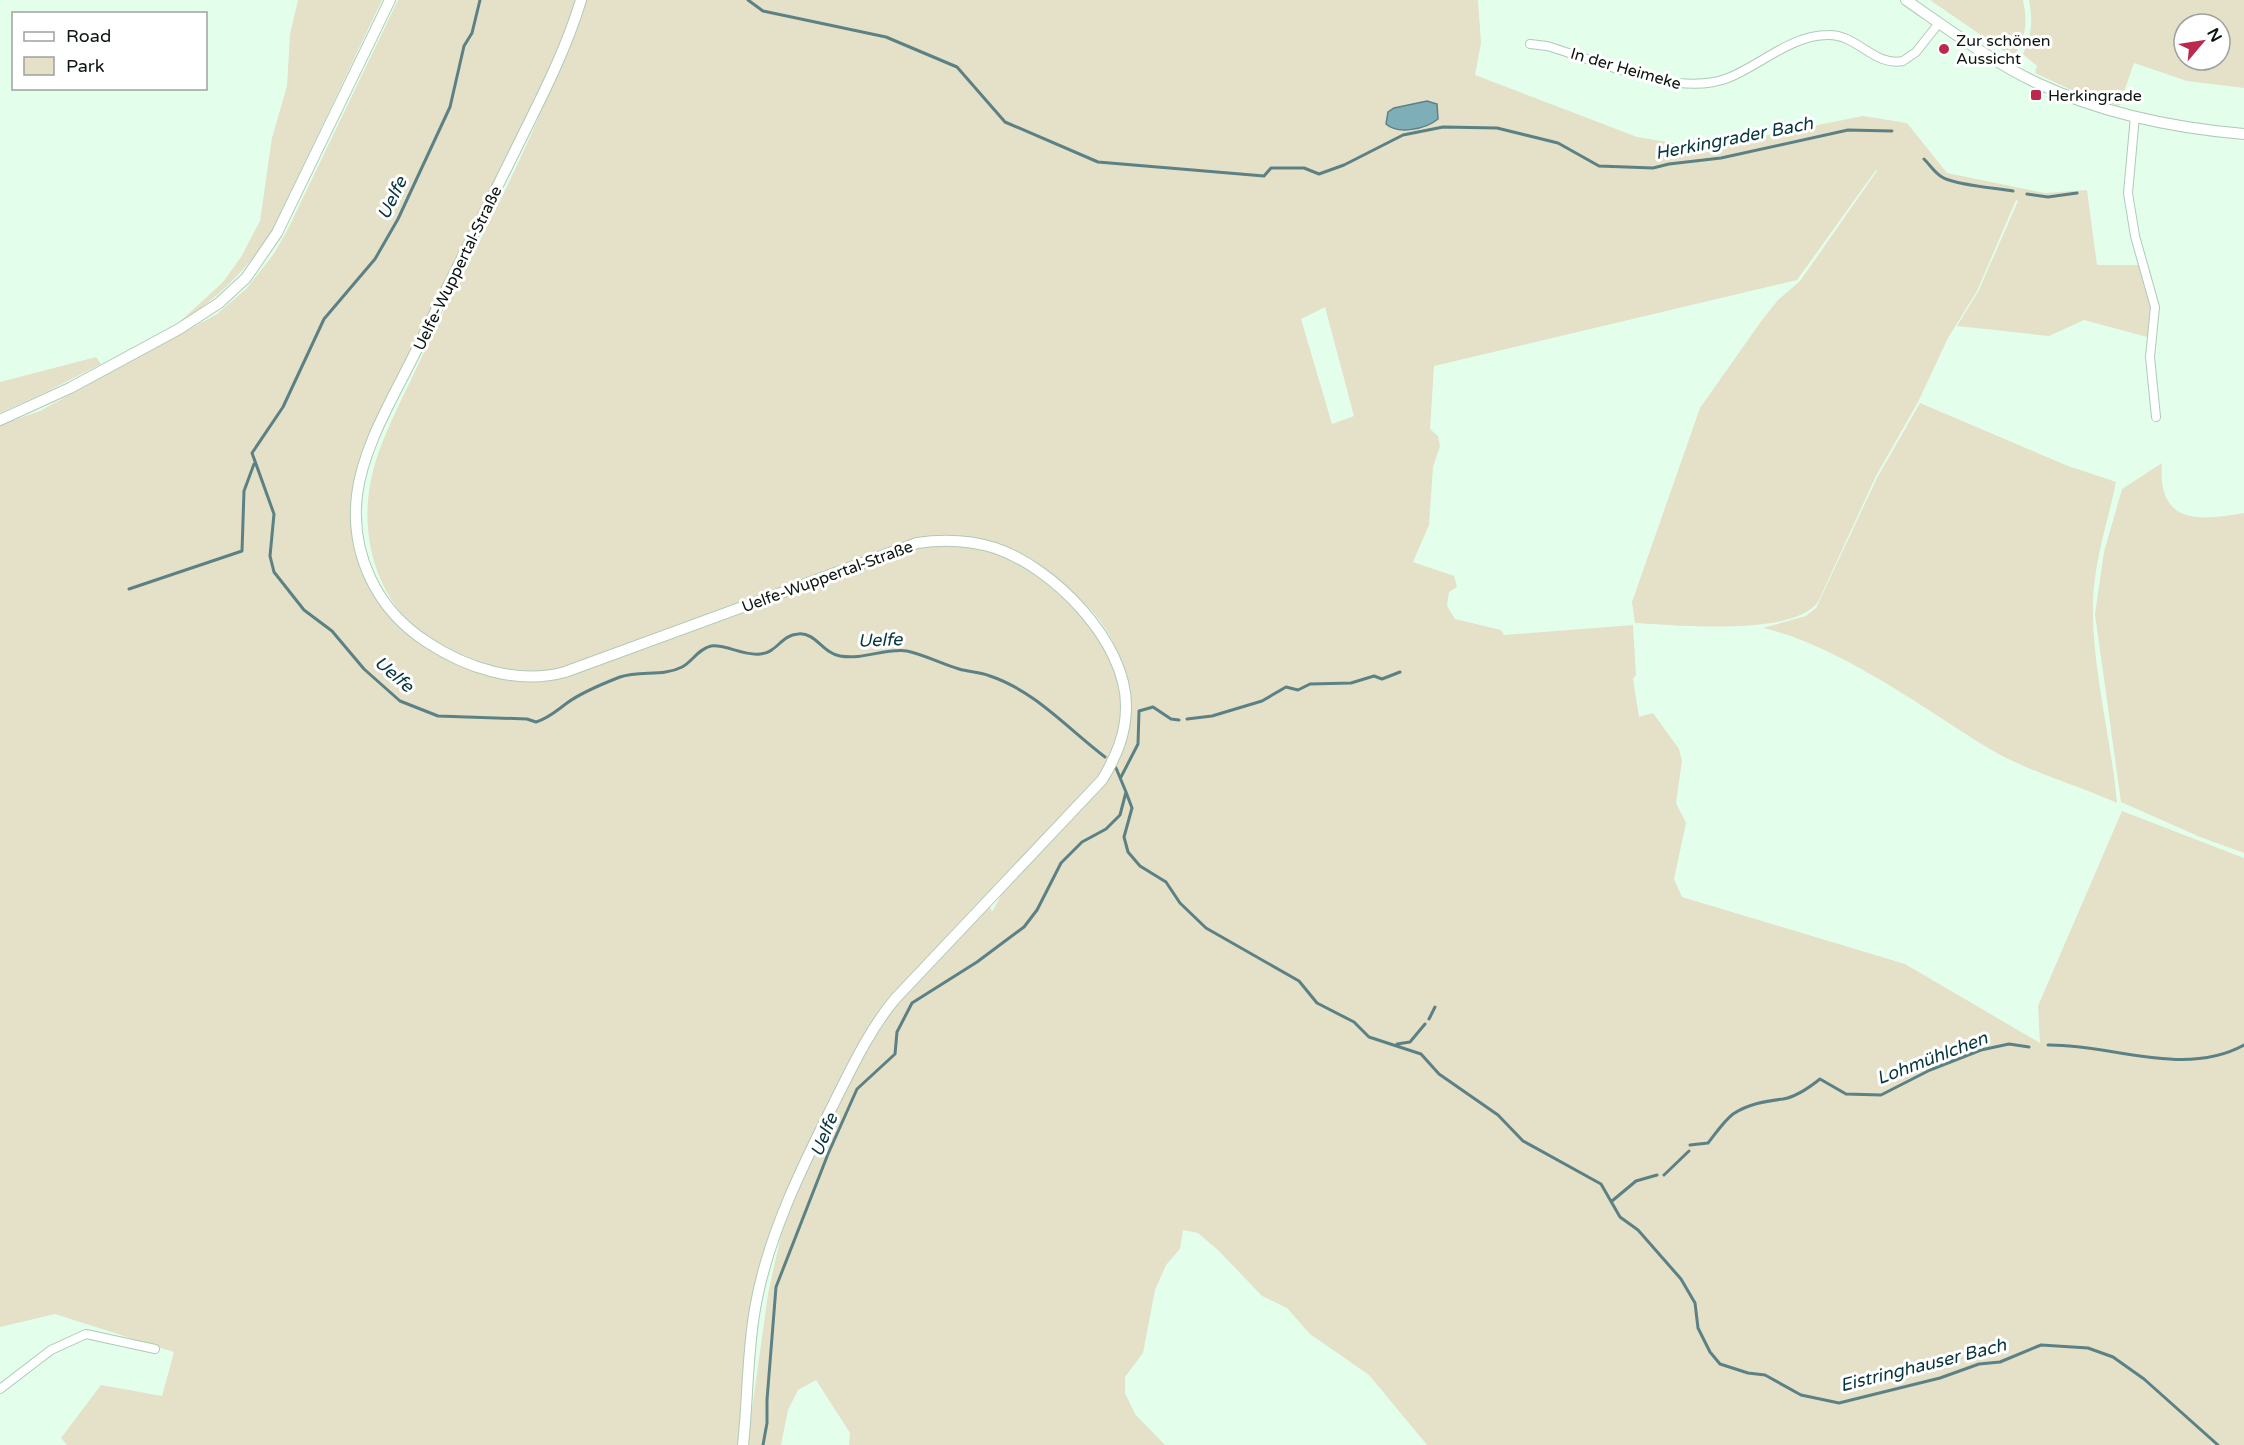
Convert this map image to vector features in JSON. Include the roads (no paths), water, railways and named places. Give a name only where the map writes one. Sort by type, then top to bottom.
[{"type":"main road","points":[[0,420],[70,388],[179,329],[219,303],[246,278],[277,233],[390,0]]},
{"type":"main road","name":"Uelfe-Wuppertal-Straße","points":[[581,0],[573,28],[536,108],[395,393],[364,467],[356,506],[359,548],[372,582],[384,602],[423,640],[458,660],[511,675],[544,676],[565,672],[909,546],[929,541],[963,541],[1006,552],[1056,585],[1087,616],[1104,640],[1120,671],[1125,692],[1124,731],[1116,754],[1102,780],[895,999],[869,1035],[838,1096],[792,1195],[762,1278],[755,1309],[743,1445]]},
{"type":"main road","points":[[1906,0],[1939,23],[2036,82],[2078,99],[2134,116],[2180,126],[2244,134]]},
{"type":"street","name":"In der Heimeke","points":[[1530,44],[1547,46],[1660,81],[1689,86],[1727,79],[1797,41],[1827,34],[1852,41],[1881,59],[1903,61],[1916,52],[1939,23]]},
{"type":"street","points":[[2134,116],[2128,193],[2135,236],[2155,306],[2151,357],[2156,417]]},
{"type":"street","points":[[0,1389],[51,1350],[86,1334],[155,1349]]},
{"type":"water","points":[[1427,101],[1437,104],[1438,119],[1433,123],[1405,130],[1386,124],[1388,112],[1394,108]]},
{"type":"waterway","name":"Uelfe","points":[[480,0],[472,33],[464,46],[450,107],[398,219],[375,259],[324,319],[283,407],[252,453],[274,514],[270,556],[274,572],[304,610],[332,631],[364,669],[400,701],[438,716],[527,719],[536,722],[599,685],[628,675],[675,670],[686,665],[702,650],[711,646],[760,654],[771,651],[787,637],[804,634],[810,636],[828,651],[840,656],[907,651],[1006,683],[1036,701],[1105,757]]},
{"type":"waterway","name":"Herkingrader Bach","points":[[748,0],[763,11],[886,37],[957,67],[1005,122],[1098,162],[1264,176],[1271,168],[1304,168],[1319,174],[1344,165],[1403,135],[1443,127],[1497,128],[1558,143],[1599,166],[1653,168],[1721,158],[1848,130],[1892,131]]},
{"type":"waterway","name":"Herkingrader Bach","points":[[1924,159],[1937,173],[1948,180],[2013,191]]},
{"type":"waterway","name":"Herkingrader Bach","points":[[2027,194],[2048,197],[2077,193]]},
{"type":"waterway","points":[[129,589],[242,551],[244,491],[254,464]]},
{"type":"waterway","points":[[1187,719],[1212,716],[1262,701],[1286,687],[1298,690],[1310,684],[1351,683],[1374,676],[1382,679],[1400,672]]},
{"type":"waterway","points":[[1121,777],[1138,744],[1139,711],[1153,707],[1171,719],[1179,720]]},
{"type":"waterway","name":"Uelfe","points":[[763,1445],[767,1423],[776,1287],[828,1154],[857,1089],[895,1054],[897,1032],[912,1003],[977,962],[1024,927],[1037,910],[1061,863],[1082,842],[1106,829],[1120,815],[1126,792],[1116,768]]},
{"type":"waterway","name":"Eistringhauser Bach","points":[[1126,792],[1132,808],[1124,837],[1128,852],[1140,866],[1166,882],[1180,903],[1206,928],[1299,981],[1317,1003],[1354,1022],[1369,1037],[1421,1054],[1439,1074],[1498,1115],[1523,1141],[1601,1184],[1620,1217],[1638,1230],[1681,1279],[1695,1303],[1698,1328],[1710,1352],[1720,1364],[1748,1373],[1765,1375],[1801,1395],[1839,1403],[1940,1378],[1979,1364],[2000,1362],[2041,1345],[2088,1348],[2113,1357],[2144,1379],[2218,1445]]},
{"type":"waterway","points":[[1429,1019],[1435,1007]]},
{"type":"waterway","points":[[1397,1044],[1410,1042],[1425,1024]]},
{"type":"waterway","name":"Lohmühlchen","points":[[1690,1145],[1708,1143],[1733,1114],[1757,1104],[1793,1096],[1820,1079],[1846,1094],[1881,1095],[1930,1070],[1981,1050],[2009,1044],[2029,1047]]},
{"type":"waterway","name":"Lohmühlchen","points":[[2048,1045],[2172,1059],[2197,1059],[2221,1054],[2244,1045]]},
{"type":"waterway","name":"Lohmühlchen","points":[[1664,1175],[1689,1151]]},
{"type":"waterway","name":"Lohmühlchen","points":[[1612,1201],[1636,1181],[1657,1175]]},
{"type":"place","name":"Zur schönen Aussicht","points":[[1944,49]]},
{"type":"place","name":"Herkingrade","points":[[2036,95]]}]
